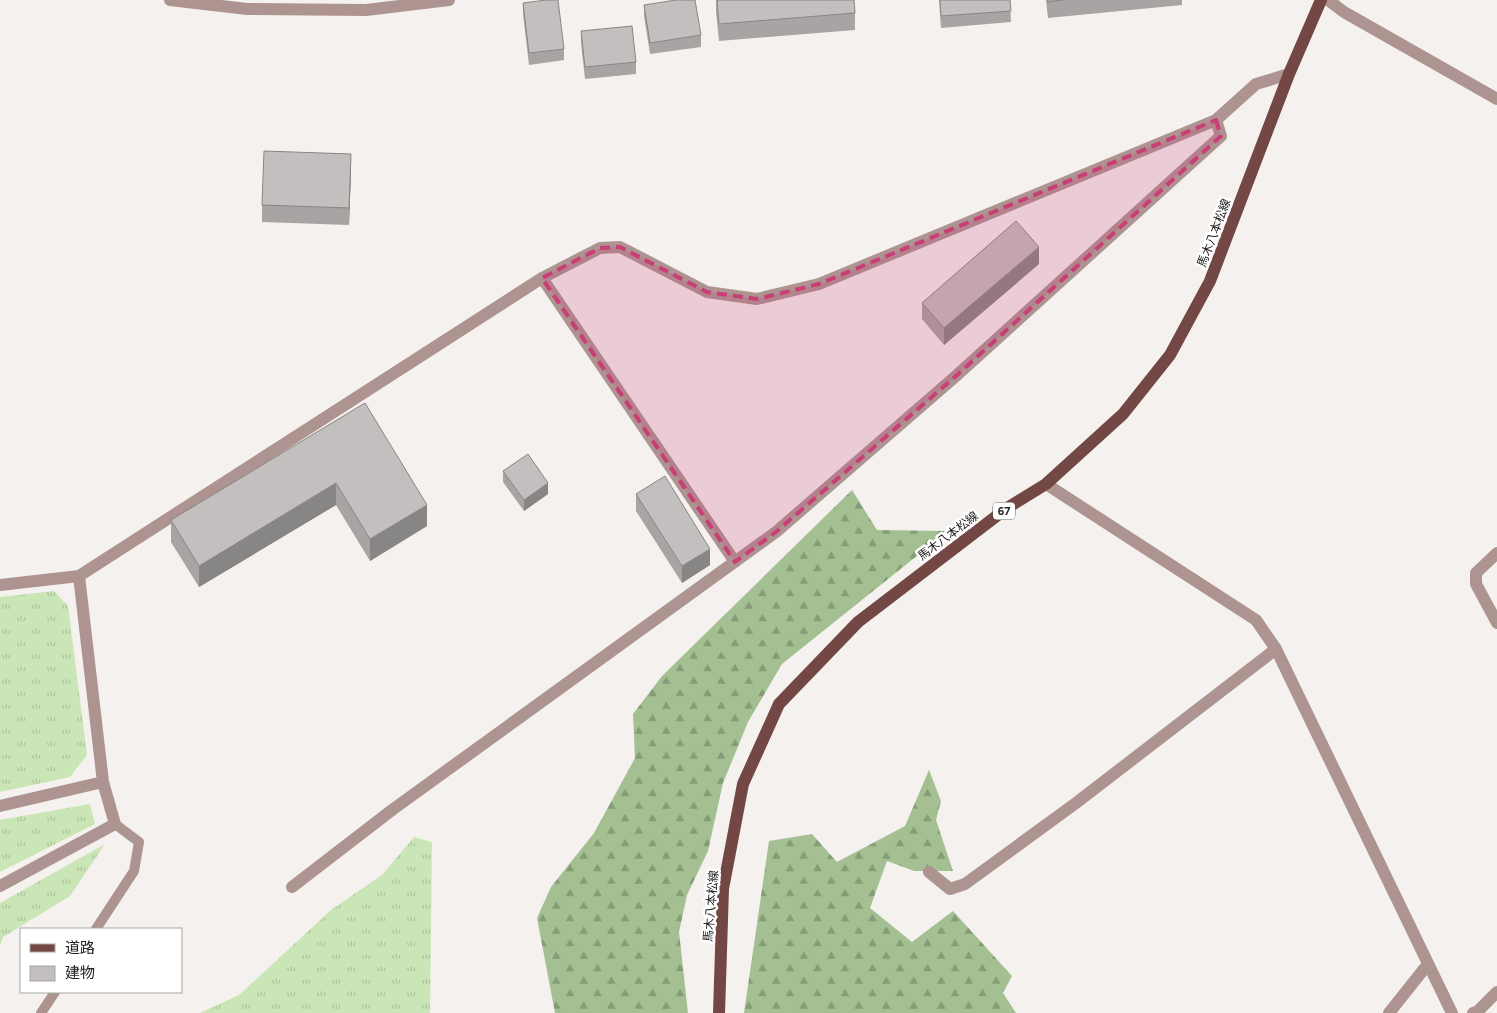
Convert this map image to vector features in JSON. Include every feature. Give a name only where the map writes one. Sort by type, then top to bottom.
[{"type":"main road","name":"馬木八本松線","points":[[718,1013],[723,889],[744,784],[779,704],[858,622],[1008,508],[1046,484],[1123,414],[1170,356],[1210,281],[1289,74],[1321,0]]},
{"type":"street","points":[[170,0],[247,9],[366,10],[449,0]]},
{"type":"street","points":[[1328,0],[1344,12],[1497,99]]},
{"type":"street","points":[[0,585],[79,576],[542,278],[600,248],[620,247],[707,292],[757,299],[819,284],[1216,120],[1256,84],[1289,74]]},
{"type":"street","points":[[292,887],[400,804],[776,532],[948,383],[1221,136],[1216,120]]},
{"type":"street","points":[[542,278],[735,562]]},
{"type":"street","points":[[1046,484],[1256,620],[1276,649],[1452,1013]]},
{"type":"street","points":[[1497,553],[1476,573],[1476,584],[1497,623]]},
{"type":"street","points":[[0,886],[115,824],[104,782],[79,576]]},
{"type":"street","points":[[929,872],[950,889],[965,884],[1076,803],[1276,649]]},
{"type":"street","points":[[0,806],[104,782]]},
{"type":"street","points":[[1390,1013],[1428,964]]},
{"type":"street","points":[[1473,1013],[1478,1011],[1497,992]]},
{"type":"lane","points":[[97,928],[134,871],[139,842],[115,824]]},
{"type":"lane","points":[[41,1013],[54,993]]},
{"type":"highlighted area","points":[[1216,120],[1221,136],[956,376],[776,532],[735,562],[542,278],[600,248],[620,247],[707,292],[757,299],[819,284]]},
{"type":"green space","points":[[852,490],[877,530],[948,531],[782,664],[748,722],[723,783],[708,851],[687,895],[679,932],[688,1013],[555,1013],[537,918],[551,887],[594,833],[635,758],[633,714],[662,676]]},
{"type":"green space","points":[[54,591],[68,606],[87,755],[70,777],[0,792],[0,597]]},
{"type":"green space","points":[[929,770],[941,801],[936,820],[953,871],[914,871],[887,861],[870,908],[912,942],[953,911],[1012,976],[1003,993],[1016,1013],[744,1013],[769,841],[812,834],[837,862],[905,826]]},
{"type":"green space","points":[[90,804],[95,824],[0,872],[0,820]]},
{"type":"green space","points":[[414,837],[432,842],[430,1013],[200,1013],[239,995],[331,910],[382,875]]},
{"type":"green space","points":[[105,844],[70,896],[3,937],[0,946],[0,903]]},
{"type":"building","points":[[558,0],[564,49],[529,53],[523,3]]},
{"type":"building","points":[[676,0],[695,0],[701,35],[650,43],[644,5]]},
{"type":"building","points":[[717,0],[854,0],[855,13],[719,24]]},
{"type":"building","points":[[940,0],[1010,0],[1011,11],[941,16]]},
{"type":"building","points":[[1047,0],[1063,0],[1048,2]]},
{"type":"building","points":[[632,26],[636,62],[585,67],[581,31]]},
{"type":"building","points":[[264,151],[351,154],[349,208],[262,205]]},
{"type":"building","points":[[1016,221],[1039,247],[944,328],[922,303]]},
{"type":"building","points":[[365,403],[427,505],[370,539],[336,483],[199,566],[171,520]]},
{"type":"building","points":[[528,454],[548,483],[524,500],[503,471]]},
{"type":"building","points":[[665,476],[710,549],[682,566],[636,494]]}]
